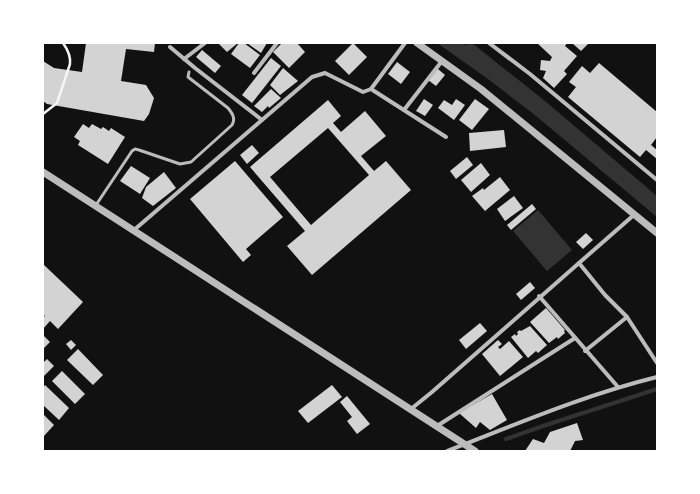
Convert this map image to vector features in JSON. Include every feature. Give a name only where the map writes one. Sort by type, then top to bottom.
[{"type":"street","points":[[184,59],[205,43]]},
{"type":"street","points":[[254,73],[277,43]]},
{"type":"street","points":[[134,230],[312,77],[325,73],[363,92],[371,89],[405,43]]},
{"type":"street","points":[[416,43],[481,89],[657,233]]},
{"type":"street","points":[[489,43],[530,74],[657,180]]},
{"type":"street","points":[[170,47],[262,120]]},
{"type":"street","points":[[404,110],[442,61]]},
{"type":"street","points":[[371,89],[446,137]]},
{"type":"street","points":[[43,172],[475,451]]},
{"type":"street","points":[[411,409],[635,214]]},
{"type":"street","points":[[579,262],[605,295],[627,317],[657,363]]},
{"type":"street","points":[[539,296],[618,387]]},
{"type":"street","points":[[586,351],[627,317]]},
{"type":"street","points":[[436,426],[574,338]]},
{"type":"street","points":[[447,451],[520,422],[618,387],[657,377]]},
{"type":"lane","points":[[95,206],[129,155],[135,149],[180,164],[185,164],[191,162],[232,125],[234,118],[232,112],[188,77],[189,72]]},
{"type":"path","points":[[43,114],[57,103],[70,64],[71,59],[68,49],[63,43]]},
{"type":"shaded area","points":[[437,43],[461,43],[466,45],[472,43],[545,101],[657,196],[657,217],[536,116],[488,79]]},
{"type":"shaded area","points":[[538,210],[572,250],[547,271],[513,231]]},
{"type":"building","points":[[86,43],[155,43],[154,52],[126,49],[121,81],[146,85],[154,98],[149,114],[144,121],[47,104],[43,101],[43,61],[54,68],[82,72]]},
{"type":"building","points":[[238,43],[227,52],[219,44]]},
{"type":"building","points":[[239,43],[244,43],[260,55],[250,68],[231,54]]},
{"type":"building","points":[[247,43],[267,43],[261,53]]},
{"type":"building","points":[[282,43],[297,43],[305,52],[289,68],[273,52]]},
{"type":"building","points":[[353,43],[367,57],[349,75],[335,61]]},
{"type":"building","points":[[537,43],[567,43],[565,46],[577,56],[564,71],[567,74],[554,88],[543,78],[546,71],[540,70],[541,60],[550,61],[552,57]]},
{"type":"building","points":[[572,43],[589,43],[581,51]]},
{"type":"building","points":[[202,50],[221,66],[215,73],[196,57]]},
{"type":"building","points":[[271,58],[281,66],[252,103],[242,95]]},
{"type":"building","points":[[397,62],[410,72],[401,84],[388,74]]},
{"type":"building","points":[[599,63],[657,112],[657,137],[651,145],[657,150],[657,159],[646,150],[640,157],[568,97],[576,87],[569,82],[582,66],[590,73]]},
{"type":"building","points":[[283,68],[298,81],[280,95],[270,85]]},
{"type":"building","points":[[438,69],[445,75],[436,86],[428,80]]},
{"type":"building","points":[[271,89],[281,98],[269,108],[268,106],[262,112],[254,106]]},
{"type":"building","points":[[424,99],[433,105],[425,116],[416,111]]},
{"type":"building","points":[[456,99],[465,105],[454,120],[438,108],[444,100],[452,105]]},
{"type":"building","points":[[475,99],[489,109],[472,130],[459,120]]},
{"type":"building","points":[[328,100],[341,116],[333,123],[341,132],[365,111],[386,136],[361,156],[374,171],[386,161],[411,190],[312,275],[287,246],[305,231],[250,167]],"holes":[[[328,128],[369,175],[311,225],[270,177]]]},
{"type":"building","points":[[83,124],[89,128],[92,124],[101,129],[103,127],[109,131],[111,128],[125,137],[108,164],[78,145],[80,141],[74,137]]},
{"type":"building","points":[[504,130],[506,147],[470,151],[469,133]]},
{"type":"building","points":[[252,145],[259,153],[247,164],[240,155]]},
{"type":"building","points":[[467,157],[473,165],[456,179],[450,171]]},
{"type":"building","points":[[235,161],[283,217],[246,249],[251,255],[243,262],[190,199]]},
{"type":"building","points":[[481,163],[490,175],[471,192],[461,180]]},
{"type":"building","points":[[131,166],[150,178],[140,194],[120,181]]},
{"type":"building","points":[[164,172],[176,188],[153,206],[142,198],[146,187]]},
{"type":"building","points":[[500,177],[510,190],[485,211],[472,196],[483,188],[484,190]]},
{"type":"building","points":[[514,196],[523,208],[505,221],[497,209]]},
{"type":"building","points":[[532,204],[536,209],[511,230],[507,225]]},
{"type":"building","points":[[586,233],[593,240],[583,249],[576,242]]},
{"type":"building","points":[[43,264],[83,302],[58,329],[50,321],[43,329],[43,318],[45,316],[43,315]]},
{"type":"building","points":[[530,282],[535,288],[521,300],[516,294]]},
{"type":"building","points":[[546,308],[565,330],[565,333],[558,339],[557,337],[549,343],[530,322]]},
{"type":"building","points":[[480,323],[487,331],[466,349],[459,340]]},
{"type":"building","points":[[530,326],[547,345],[538,353],[536,351],[528,358],[511,337],[515,334],[516,336],[518,334],[517,332]]},
{"type":"building","points":[[43,335],[50,342],[43,349]]},
{"type":"building","points":[[71,340],[76,345],[71,350],[66,344]]},
{"type":"building","points":[[498,340],[502,344],[498,347],[500,349],[509,341],[523,357],[500,376],[482,354]]},
{"type":"building","points":[[78,349],[103,375],[93,385],[67,360]]},
{"type":"building","points":[[47,359],[54,366],[43,377],[43,363]]},
{"type":"building","points":[[62,371],[85,394],[75,404],[52,381]]},
{"type":"building","points":[[45,385],[69,408],[59,420],[43,405],[43,388]]},
{"type":"building","points":[[332,385],[342,397],[308,423],[298,411]]},
{"type":"building","points":[[492,394],[507,420],[490,430],[480,422],[476,428],[459,413]]},
{"type":"building","points":[[347,396],[370,424],[357,434],[347,421],[352,417],[340,402]]},
{"type":"building","points":[[43,414],[54,425],[44,436],[43,435]]},
{"type":"building","points":[[577,423],[583,440],[575,441],[570,451],[525,451],[533,439],[544,443],[550,432]]},
{"type":"waterway","points":[[506,439],[657,389]]}]
